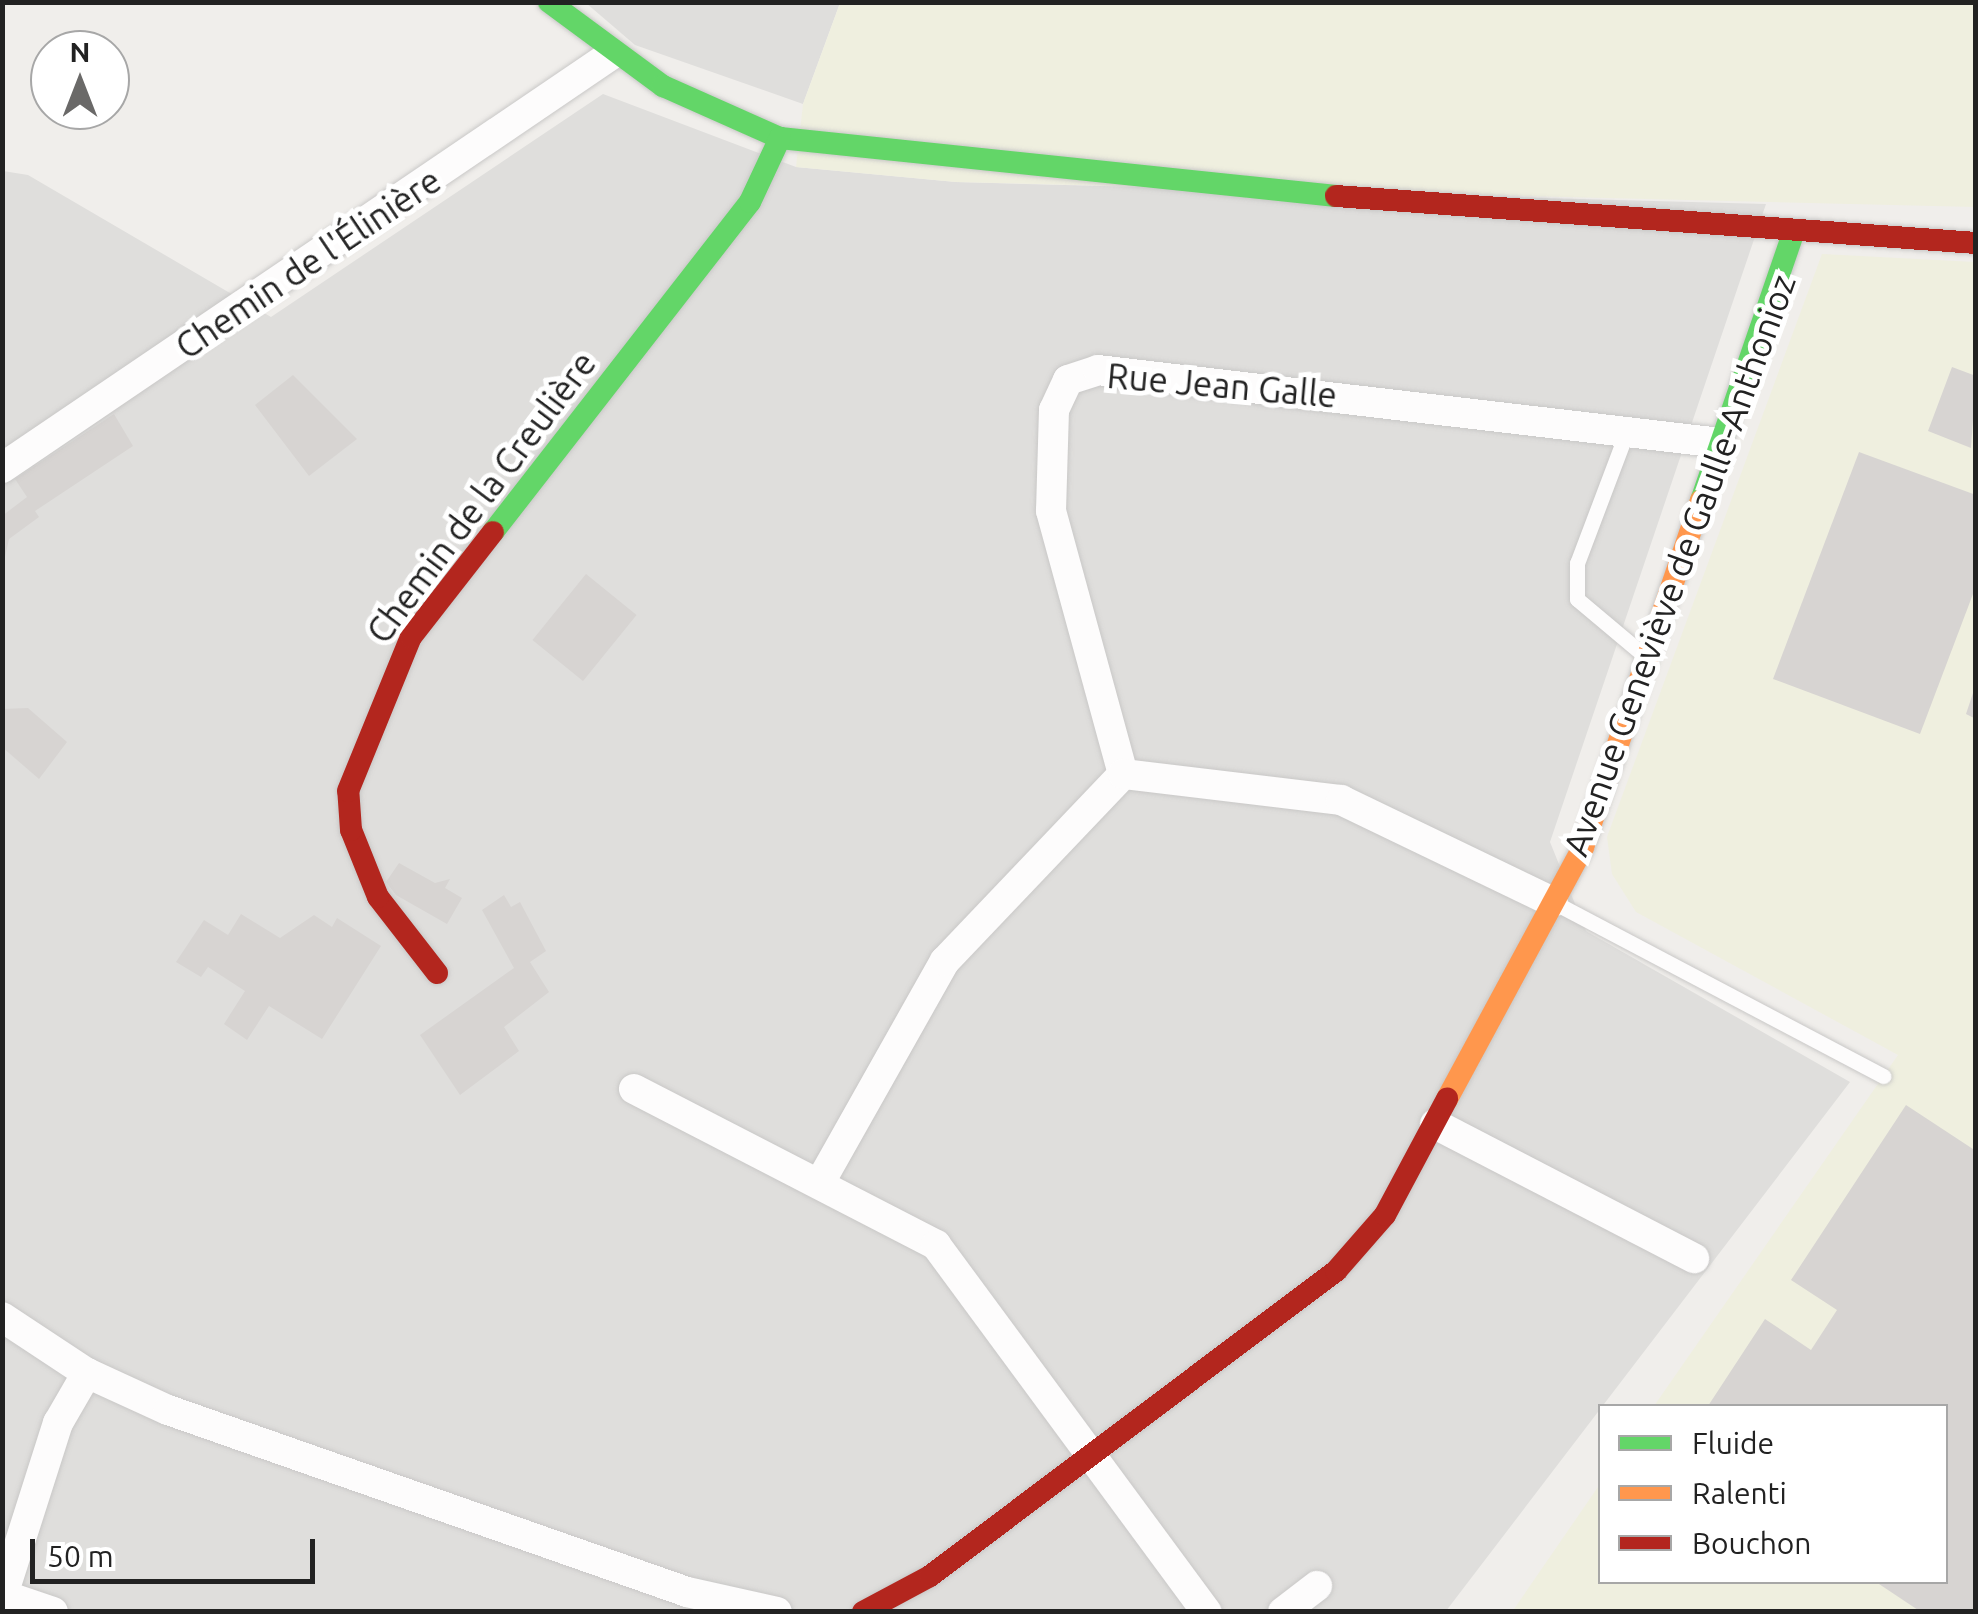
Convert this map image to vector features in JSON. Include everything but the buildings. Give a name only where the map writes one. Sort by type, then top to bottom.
[{"type":"street","points":[[549,2],[611,55],[780,138],[1794,231],[1976,243]]},
{"type":"street","name":"Chemin de l'Élinière","points":[[2,468],[611,55]]},
{"type":"street","name":"Chemin de la Creulière","points":[[437,972],[378,897],[351,830],[348,791],[372,716],[411,638],[750,202],[780,138]]},
{"type":"street","name":"Avenue Geneviève de Gaulle-Anthonioz","points":[[863,1612],[930,1576],[1336,1271],[1385,1215],[1553,902],[1617,758],[1647,658],[1794,231]]},
{"type":"street","name":"Rue Jean Galle","points":[[1123,774],[1051,510],[1054,410],[1068,380],[1098,370],[1628,428],[1720,443]]},
{"type":"street","points":[[822,1180],[945,960],[1123,774],[1341,800],[1553,902]]},
{"type":"street","points":[[634,1089],[822,1180],[936,1245],[1095,1454],[1207,1612]]},
{"type":"street","points":[[1436,1124],[1694,1258]]},
{"type":"street","points":[[2,1317],[87,1373],[431,1506],[687,1592],[777,1612]]},
{"type":"street","points":[[52,1612],[3,1596],[58,1422],[87,1373]]},
{"type":"street","points":[[1283,1612],[1318,1586]]},
{"type":"lane","points":[[1628,428],[1577,562],[1577,599],[1647,658]]},
{"type":"lane","points":[[1553,902],[1883,1076]]},
{"type":"shaded area","points":[[586,3],[840,3],[803,104],[635,45]]},
{"type":"shaded area","points":[[603,94],[796,167],[956,182],[1766,204],[1550,842],[1586,931],[1850,1082],[1604,1404],[1598,1404],[1598,1412],[1446,1611],[3,1612],[3,171],[28,175],[271,317]]},
{"type":"green space","points":[[840,3],[1975,3],[1975,207],[956,182],[796,167],[803,104]]},
{"type":"green space","points":[[1822,254],[1975,262],[1975,1611],[1512,1612],[1598,1487],[1598,1584],[1948,1584],[1948,1404],[1655,1404],[1898,1055],[1636,912],[1612,874],[1607,837]]},
{"type":"traffic: fast","points":[[549,2],[663,86],[780,138],[1336,196]]},
{"type":"traffic: fast","points":[[493,532],[750,202],[780,138]]},
{"type":"traffic: fast","points":[[1701,501],[1794,231]]},
{"type":"traffic: slow","points":[[1447,1099],[1583,847],[1701,501]]},
{"type":"traffic: jam","points":[[1336,196],[1976,243]]},
{"type":"traffic: jam","points":[[437,973],[378,897],[351,830],[348,791],[411,637],[493,532]]},
{"type":"traffic: jam","points":[[863,1612],[930,1576],[1336,1271],[1385,1215],[1447,1099]]}]
